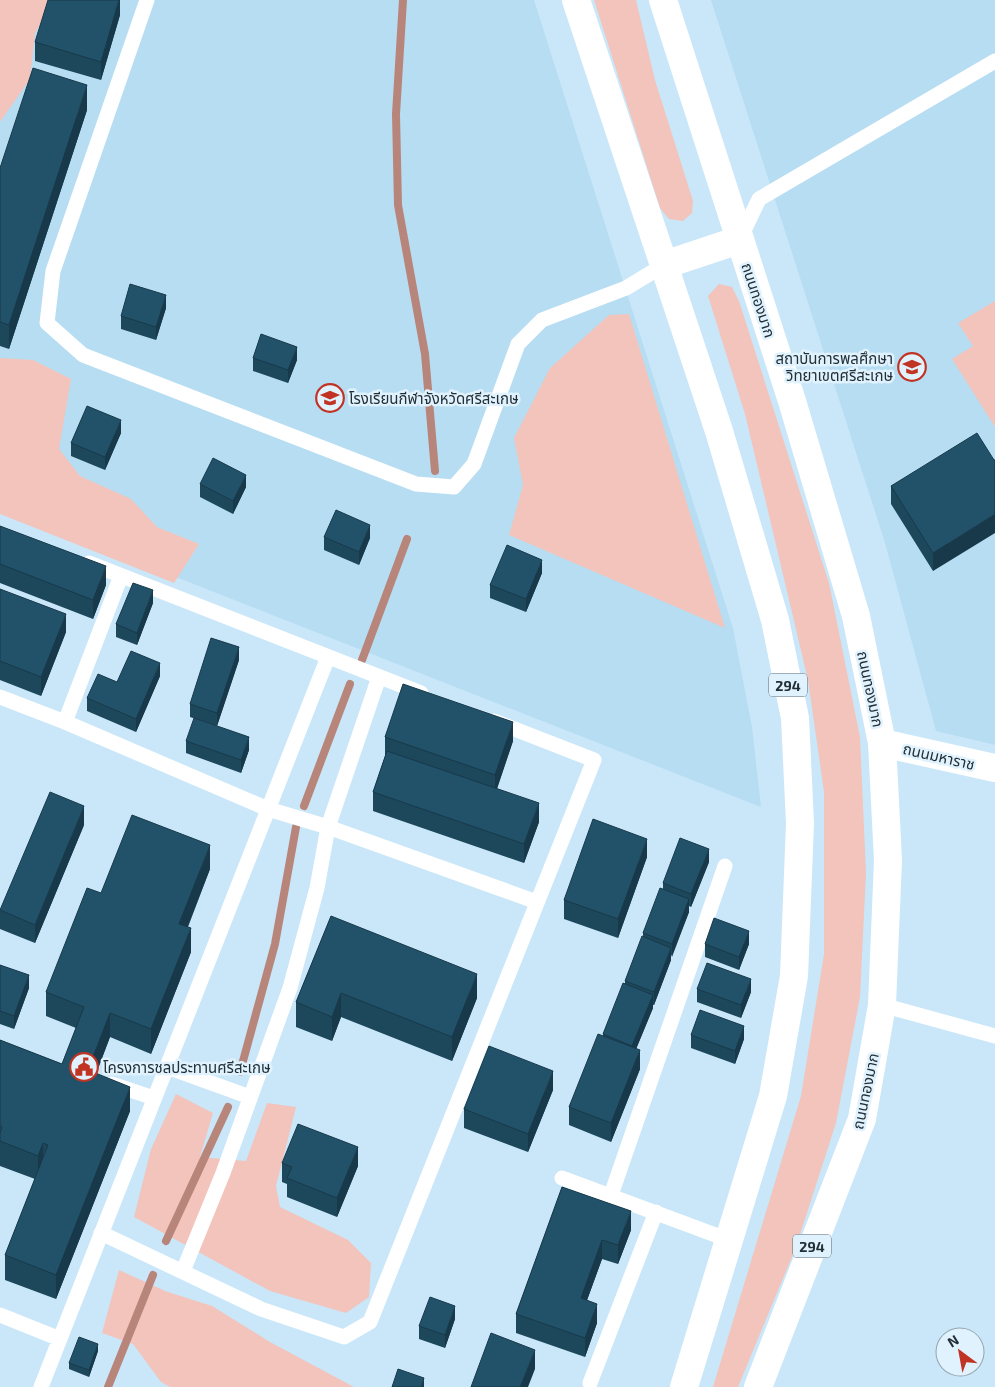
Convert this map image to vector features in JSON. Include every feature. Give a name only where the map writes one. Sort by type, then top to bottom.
[{"type":"main road","name":"294","points":[[576,0],[719,432],[772,611],[795,718],[800,824],[794,976],[773,1096],[684,1387]]},
{"type":"main road","name":"ถนนทองมาก","points":[[663,0],[792,401],[856,616],[882,743],[888,860],[882,1005],[862,1119],[758,1387]]},
{"type":"main road","points":[[664,265],[739,240]]},
{"type":"main road","name":"ถนนมหาราช","points":[[882,743],[995,768]]},
{"type":"lane","points":[[147,0],[53,271],[47,323],[83,355],[416,484],[454,487],[474,464],[518,344],[542,320],[626,288],[664,265]]},
{"type":"lane","points":[[739,240],[759,199],[995,61]]},
{"type":"lane","points":[[74,558],[435,699]]},
{"type":"lane","points":[[65,722],[121,576]]},
{"type":"lane","points":[[41,1387],[328,657]]},
{"type":"lane","points":[[183,1271],[223,1173],[290,988],[317,888],[328,826],[379,677]]},
{"type":"lane","points":[[0,697],[65,722],[268,809],[328,826],[537,902]]},
{"type":"lane","points":[[101,1233],[261,1310],[344,1337],[370,1322],[594,760],[482,717]]},
{"type":"lane","points":[[612,1196],[724,866]]},
{"type":"lane","points":[[882,1005],[995,1036]]},
{"type":"lane","points":[[167,1067],[250,1097]]},
{"type":"lane","points":[[94,1078],[154,1098]]},
{"type":"lane","points":[[562,1178],[728,1240]]},
{"type":"lane","points":[[590,1384],[656,1212]]},
{"type":"lane","points":[[0,1315],[60,1338]]},
{"type":"shaded area","points":[[0,0],[54,0],[35,33],[30,79],[0,122]]},
{"type":"shaded area","name":"โรงเรียนกีฬาจังหวัดศรีสะเกษ","points":[[14,0],[534,0],[733,628],[752,727],[761,807],[0,508],[0,35]]},
{"type":"shaded area","points":[[594,0],[636,0],[655,80],[693,201],[692,213],[683,221],[669,219],[660,208]]},
{"type":"shaded area","name":"สถาบันการพลศึกษา วิทยาเขตศรีสะเกษ","points":[[711,0],[995,0],[995,745],[936,731],[885,543]]},
{"type":"shaded area","points":[[719,284],[732,287],[739,301],[829,583],[860,737],[866,873],[860,997],[836,1123],[796,1247],[738,1387],[713,1387],[801,1096],[824,954],[824,792],[808,680],[745,414],[708,296]]},
{"type":"shaded area","points":[[995,301],[995,427],[952,359],[973,346],[958,323]]},
{"type":"shaded area","points":[[629,314],[725,628],[509,535],[523,485],[514,438],[550,368],[609,315]]},
{"type":"shaded area","points":[[0,358],[33,360],[71,379],[59,449],[80,476],[131,499],[157,527],[199,544],[174,583],[0,514]]},
{"type":"shaded area","points":[[176,1094],[213,1113],[200,1157],[246,1161],[267,1103],[296,1107],[276,1186],[280,1207],[348,1240],[371,1263],[369,1297],[346,1313],[270,1291],[134,1217],[151,1149]]},
{"type":"shaded area","points":[[119,1270],[165,1291],[212,1306],[270,1342],[354,1387],[170,1387],[161,1382],[133,1344],[102,1333]]},
{"type":"building","points":[[48,0],[119,0],[101,62],[35,42]]},
{"type":"building","points":[[33,68],[87,85],[9,325],[0,322],[0,168]]},
{"type":"building","points":[[130,284],[166,295],[156,327],[121,316]]},
{"type":"building","points":[[261,334],[297,347],[288,370],[253,358]]},
{"type":"building","points":[[87,406],[121,420],[105,457],[71,443]]},
{"type":"building","points":[[977,433],[995,460],[995,514],[933,553],[891,486]]},
{"type":"building","points":[[213,458],[246,475],[233,501],[200,484]]},
{"type":"building","points":[[336,510],[370,525],[359,552],[324,537]]},
{"type":"building","points":[[0,526],[106,566],[93,600],[0,564]]},
{"type":"building","points":[[507,545],[542,560],[526,599],[490,585]]},
{"type":"building","points":[[133,583],[153,590],[137,633],[116,624]]},
{"type":"building","points":[[0,589],[66,614],[41,677],[0,661]]},
{"type":"building","points":[[211,638],[239,647],[217,713],[190,704]]},
{"type":"building","points":[[131,651],[160,663],[136,719],[87,698],[98,674],[117,682]]},
{"type":"building","points":[[403,684],[513,722],[495,775],[385,737]]},
{"type":"building","points":[[194,718],[249,737],[241,760],[186,741]]},
{"type":"building","points":[[387,751],[539,803],[524,844],[373,792]]},
{"type":"building","points":[[50,792],[84,806],[35,925],[0,910]]},
{"type":"building","name":"โครงการชลประทานศรีสะเกษ","points":[[132,815],[210,845],[179,924],[191,928],[151,1029],[110,1013],[88,1070],[130,1087],[56,1275],[5,1255],[48,1145],[43,1143],[38,1156],[0,1141],[2,1127],[0,1126],[0,1040],[62,1064],[84,1007],[46,992],[87,888],[101,893]]},
{"type":"building","points":[[593,819],[647,839],[618,919],[564,900]]},
{"type":"building","points":[[680,838],[709,849],[691,894],[663,883]]},
{"type":"building","points":[[660,888],[689,899],[672,944],[643,933]]},
{"type":"building","points":[[331,916],[477,974],[452,1037],[341,993],[332,1017],[296,1002]]},
{"type":"building","points":[[714,918],[749,931],[739,957],[705,944]]},
{"type":"building","points":[[642,936],[671,948],[654,992],[625,981]]},
{"type":"building","points":[[707,963],[751,979],[741,1005],[697,989]]},
{"type":"building","points":[[0,965],[29,975],[14,1016],[0,1011]]},
{"type":"building","points":[[623,983],[653,995],[632,1046],[603,1034]]},
{"type":"building","points":[[700,1010],[744,1026],[735,1051],[691,1035]]},
{"type":"building","points":[[598,1034],[640,1050],[611,1123],[569,1107]]},
{"type":"building","points":[[489,1046],[553,1071],[528,1134],[464,1109]]},
{"type":"building","points":[[298,1124],[358,1147],[337,1198],[287,1178],[292,1167],[282,1163]]},
{"type":"building","points":[[562,1187],[631,1211],[618,1245],[602,1240],[581,1298],[597,1304],[585,1338],[516,1314]]},
{"type":"building","points":[[430,1297],[455,1306],[445,1335],[419,1326]]},
{"type":"building","points":[[491,1333],[535,1350],[520,1387],[471,1387]]},
{"type":"building","points":[[79,1337],[98,1344],[89,1370],[69,1363]]},
{"type":"building","points":[[398,1369],[424,1378],[421,1387],[392,1387]]},
{"type":"waterway","points":[[403,0],[396,114],[398,205],[425,354],[435,471]]},
{"type":"waterway","points":[[362,660],[407,539]]},
{"type":"waterway","points":[[304,806],[350,684]]},
{"type":"waterway","points":[[240,1072],[275,944],[296,827]]},
{"type":"waterway","points":[[166,1241],[228,1107]]},
{"type":"waterway","points":[[108,1387],[153,1275]]},
{"type":"place","name":"สถาบันการพลศึกษา วิทยาเขตศรีสะเกษ","points":[[912,367]]},
{"type":"place","name":"โรงเรียนกีฬาจังหวัดศรีสะเกษ","points":[[330,398]]},
{"type":"place","name":"โครงการชลประทานศรีสะเกษ","points":[[84,1067]]}]
